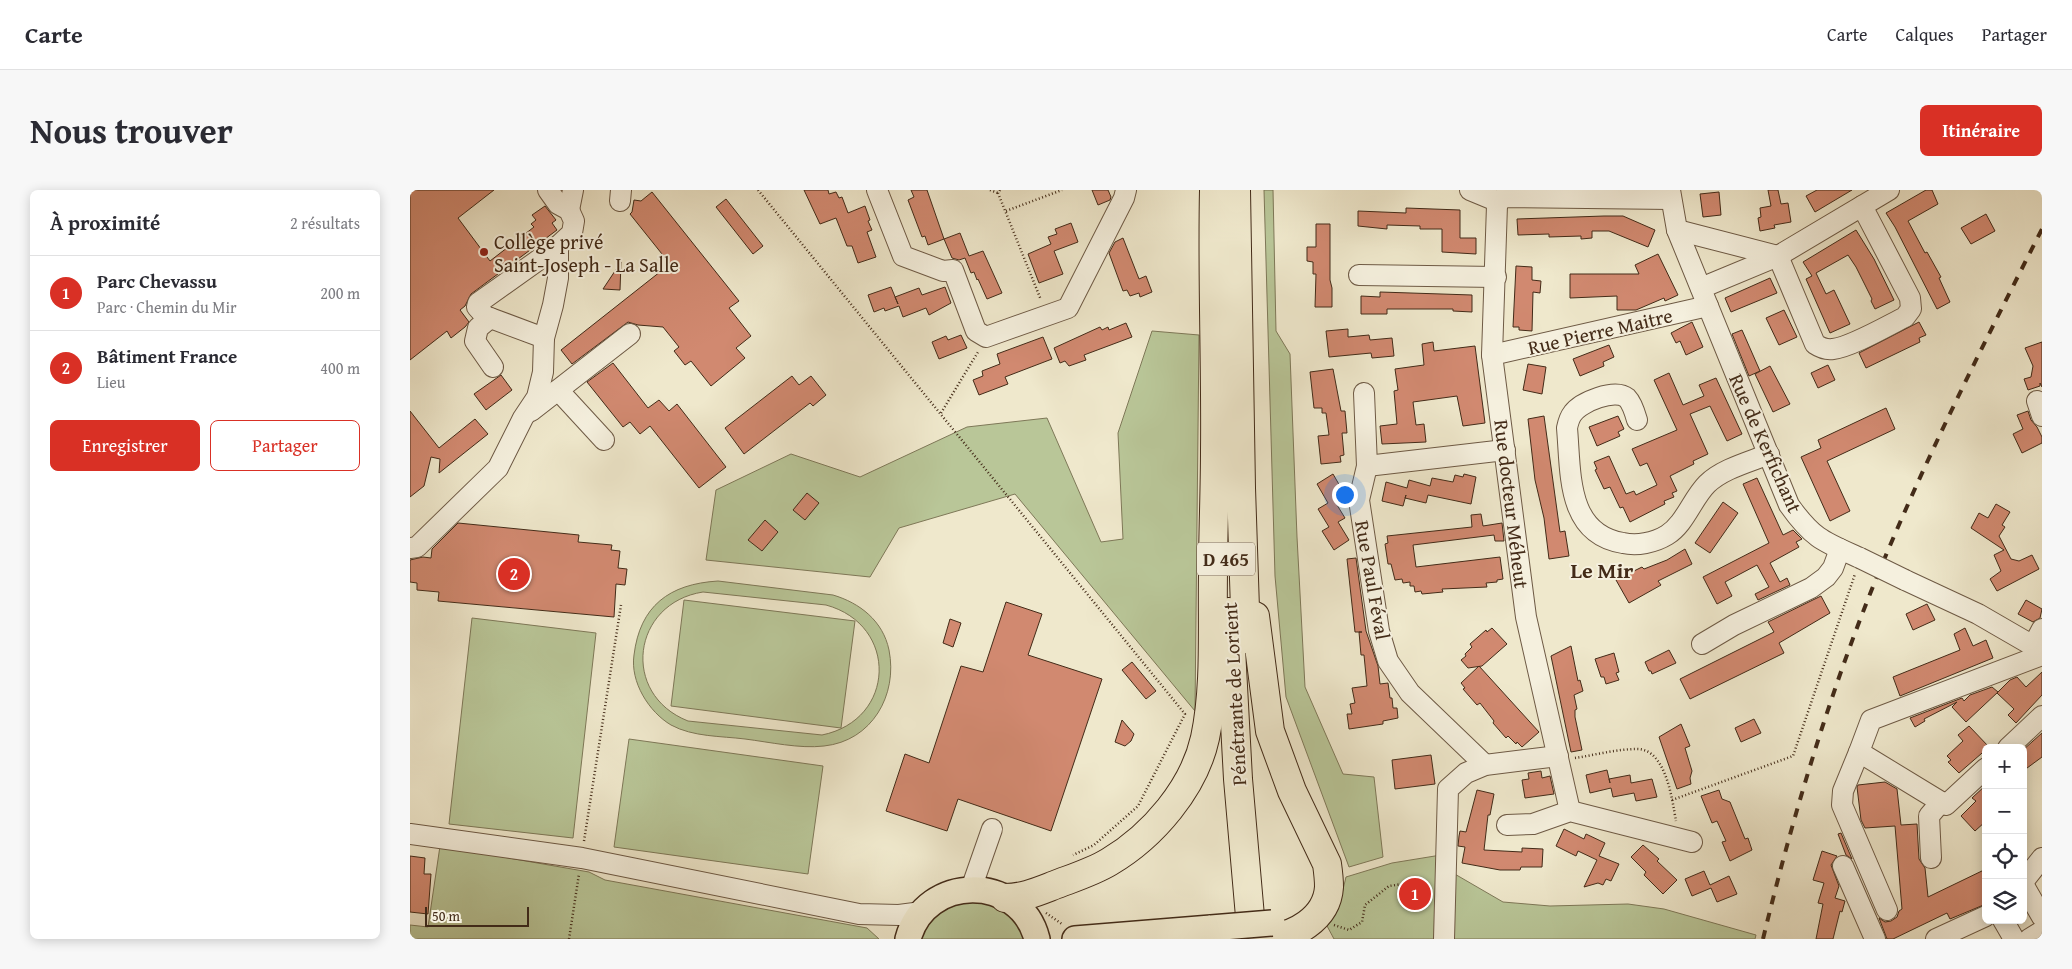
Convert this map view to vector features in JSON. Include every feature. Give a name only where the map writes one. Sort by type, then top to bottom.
[{"type":"highway","points":[[1005,898],[1018,898],[1032,894],[1089,872],[1109,862],[1134,844],[1161,817],[1179,794],[1193,771],[1205,738],[1210,702],[1211,661],[1215,450],[1213,239],[1216,190]]},
{"type":"highway","name":"Pénétrante de Lorient","points":[[1216,190],[1222,324],[1226,573],[1238,779],[1263,933]]},
{"type":"highway","name":"Pénétrante de Lorient","points":[[1236,190],[1241,429],[1240,488],[1250,775],[1263,933]]},
{"type":"highway","points":[[1241,429],[1252,470],[1256,629],[1270,732],[1292,791],[1327,864],[1329,889],[1311,929],[1263,933]]},
{"type":"main road","points":[[908,939],[914,923],[922,912],[938,899],[949,894],[971,889],[994,893],[1005,898],[1019,909],[1034,931],[1058,939],[1064,939]]},
{"type":"main road","points":[[1075,939],[1211,928],[1263,933]]},
{"type":"street","points":[[548,190],[558,204],[569,210]]},
{"type":"street","points":[[544,338],[484,316],[477,307],[478,302],[558,246],[572,232],[574,221],[569,210],[573,190]]},
{"type":"street","points":[[876,190],[902,256],[943,270],[953,270],[976,331],[986,337],[1068,308],[1124,198],[1126,190]]},
{"type":"street","points":[[1470,190],[1502,200],[1670,195]]},
{"type":"street","name":"Rue Pierre Maitre","points":[[1492,356],[1705,297],[1889,190]]},
{"type":"street","name":"Rue de Kerfichant","points":[[1670,195],[1678,230],[1768,454],[1789,505],[1804,526],[1819,539],[2040,645]]},
{"type":"street","name":"Rue docteur Méheut","points":[[1502,200],[1497,210],[1492,356],[1526,617],[1570,810]]},
{"type":"street","points":[[1678,230],[1778,256],[1815,344],[1820,348],[1826,349],[1840,347],[1905,318],[1911,309],[1910,298],[1862,206]]},
{"type":"street","points":[[410,548],[417,547],[498,468],[523,418],[537,397],[543,372],[544,338],[558,278],[558,246]]},
{"type":"street","points":[[1359,275],[1496,277]]},
{"type":"street","points":[[490,318],[478,328],[475,342],[493,367]]},
{"type":"street","points":[[523,418],[630,334]]},
{"type":"street","points":[[558,390],[604,440]]},
{"type":"street","name":"Rue Paul Féval","points":[[1364,393],[1367,466],[1359,500],[1379,631],[1388,661],[1410,693],[1485,765]]},
{"type":"street","points":[[1638,420],[1626,397],[1611,394],[1578,408],[1572,413],[1566,428],[1577,508],[1582,518],[1602,538],[1615,542],[1630,545],[1643,544],[1667,535],[1676,528],[1702,489],[1713,479],[1768,454]]},
{"type":"street","points":[[1367,466],[1505,450]]},
{"type":"street","points":[[1702,644],[1734,625],[1811,588],[1829,573],[1840,549]]},
{"type":"street","points":[[1887,910],[1842,805],[1843,791],[1871,720],[2040,645]]},
{"type":"street","points":[[2012,744],[2042,716]]},
{"type":"street","points":[[1859,752],[1943,804]]},
{"type":"street","points":[[1444,939],[1448,789],[1466,773],[1485,765],[1558,758]]},
{"type":"street","points":[[1931,858],[1929,816],[1982,771]]},
{"type":"street","points":[[1507,825],[1533,824],[1570,810],[1685,841]]},
{"type":"street","points":[[971,889],[992,829]]},
{"type":"street","points":[[410,834],[582,858],[868,915],[899,915],[922,912]]},
{"type":"street","points":[[2025,879],[2042,858]]},
{"type":"street","points":[[1843,866],[1875,939]]},
{"type":"street","points":[[2027,889],[2042,917]]},
{"type":"street","points":[[1850,908],[1864,939]]},
{"type":"street","points":[[868,915],[892,927],[901,939]]},
{"type":"street","points":[[1936,939],[1982,918]]},
{"type":"street","points":[[2005,924],[2014,939]]},
{"type":"street","points":[[2029,939],[2042,931]]},
{"type":"path","points":[[758,190],[1185,714],[1138,806],[1094,845],[1069,856]]},
{"type":"path","points":[[990,190],[999,192],[1048,315]]},
{"type":"path","points":[[1006,211],[1062,190]]},
{"type":"path","points":[[941,413],[986,337]]},
{"type":"path","points":[[1672,800],[1793,756],[1860,558]]},
{"type":"path","points":[[569,939],[621,605]]},
{"type":"path","points":[[1558,758],[1638,749],[1651,753],[1659,759],[1685,841]]},
{"type":"path","points":[[1311,929],[1349,930],[1362,922],[1365,905],[1389,886],[1423,880]]},
{"type":"green space","points":[[1264,190],[1273,190],[1276,331],[1290,354],[1305,687],[1343,774],[1374,777],[1383,857],[1349,867],[1286,697],[1275,576]]},
{"type":"green space","points":[[1152,331],[1199,335],[1195,711],[1015,494],[899,528],[870,577],[706,560],[716,490],[791,454],[860,477],[967,427],[1047,418],[1101,542],[1123,539],[1118,433]]},
{"type":"green space","points":[[718,581],[833,595],[861,608],[882,630],[889,650],[891,667],[889,683],[885,699],[878,713],[856,735],[841,742],[815,747],[698,734],[671,725],[655,712],[638,686],[634,665],[637,638],[650,611],[660,601],[671,593],[701,583]],"holes":[[[703,592],[826,605],[850,616],[867,632],[876,651],[879,672],[875,693],[864,711],[846,726],[822,735],[688,721],[666,708],[652,691],[644,671],[643,650],[649,631],[661,613],[679,600]]]},
{"type":"green space","points":[[684,600],[855,621],[841,728],[671,706]]},
{"type":"green space","points":[[472,618],[596,633],[573,838],[449,824]]},
{"type":"green space","points":[[629,739],[823,766],[808,874],[614,847]]},
{"type":"green space","points":[[440,846],[589,872],[605,880],[867,928],[879,939],[410,939],[410,925],[428,927]]},
{"type":"green space","points":[[1441,855],[1453,873],[1503,902],[1550,906],[1628,904],[1664,909],[1756,935],[1755,939],[1334,939],[1326,924],[1339,906],[1346,877],[1392,863]]},
{"type":"green space","points":[[964,901],[994,906],[1001,910],[1013,920],[1025,939],[920,939],[928,925],[938,915]]},
{"type":"building","points":[[410,190],[494,190],[458,218],[490,261],[534,227],[531,224],[536,220],[532,215],[545,206],[556,220],[552,223],[557,230],[471,294],[465,306],[460,310],[469,322],[465,327],[451,338],[447,331],[410,360]]},
{"type":"building","points":[[804,190],[828,190],[829,194],[836,192],[839,198],[842,197],[848,213],[865,206],[872,230],[867,232],[876,257],[858,263],[852,246],[847,246],[836,218],[820,224]]},
{"type":"building","points":[[911,190],[927,190],[944,239],[928,245],[925,236],[922,237],[908,200],[914,197]]},
{"type":"building","points":[[1092,190],[1108,190],[1111,197],[1110,200],[1098,205]]},
{"type":"building","points":[[1768,190],[1778,190],[1781,204],[1788,203],[1791,222],[1774,225],[1775,228],[1760,231],[1758,218],[1761,217],[1760,208],[1771,206]]},
{"type":"building","points":[[1817,190],[1852,190],[1815,212],[1806,196]]},
{"type":"building","points":[[1926,190],[1932,190],[1938,204],[1908,221],[1925,253],[1927,252],[1941,277],[1939,278],[1950,302],[1937,309],[1886,213]]},
{"type":"building","points":[[652,192],[739,301],[729,308],[751,336],[736,348],[745,358],[711,386],[691,361],[685,365],[674,351],[679,347],[663,327],[638,325],[628,322],[572,364],[561,350],[670,264],[630,214],[634,200],[641,201]]},
{"type":"building","points":[[1719,192],[1721,215],[1703,217],[1700,194]]},
{"type":"building","points":[[726,199],[763,246],[753,254],[716,207]]},
{"type":"building","points":[[1406,208],[1460,210],[1460,238],[1476,238],[1476,254],[1442,252],[1442,229],[1420,229],[1420,226],[1387,225],[1387,229],[1358,226],[1358,211],[1406,213]]},
{"type":"building","points":[[1986,214],[1995,231],[1971,244],[1961,228]]},
{"type":"building","points":[[1623,216],[1655,230],[1648,247],[1609,231],[1592,231],[1592,238],[1581,239],[1581,236],[1549,237],[1549,234],[1518,235],[1517,219]]},
{"type":"building","points":[[1071,223],[1078,242],[1054,251],[1063,274],[1039,283],[1028,254],[1051,244],[1048,237],[1057,234],[1055,229]]},
{"type":"building","points":[[1316,224],[1330,224],[1332,307],[1315,307],[1316,274],[1313,274],[1313,262],[1307,261],[1307,247],[1316,247]]},
{"type":"building","points":[[1856,230],[1874,259],[1894,300],[1875,309],[1856,267],[1848,255],[1816,273],[1826,294],[1834,290],[1850,324],[1830,333],[1806,279],[1812,276],[1803,262]]},
{"type":"building","points":[[960,233],[969,256],[983,251],[1002,293],[987,299],[974,272],[971,273],[965,258],[959,260],[952,258],[944,239]]},
{"type":"building","points":[[1123,238],[1139,279],[1146,276],[1152,292],[1140,297],[1139,293],[1130,296],[1127,290],[1123,291],[1109,253],[1115,242]]},
{"type":"building","points":[[1658,254],[1678,295],[1665,301],[1664,298],[1636,310],[1617,310],[1617,296],[1570,298],[1570,274],[1639,274],[1635,265]]},
{"type":"building","points":[[621,262],[620,290],[603,289]]},
{"type":"building","points":[[1516,266],[1532,267],[1532,280],[1541,281],[1540,293],[1533,292],[1532,331],[1519,330],[1519,327],[1513,327]]},
{"type":"building","points":[[1770,278],[1777,293],[1731,312],[1725,298]]},
{"type":"building","points":[[891,287],[895,297],[919,288],[922,295],[945,287],[951,303],[929,315],[926,308],[903,317],[899,306],[885,311],[884,308],[874,312],[868,295]]},
{"type":"building","points":[[1380,292],[1472,295],[1472,312],[1453,311],[1453,309],[1387,309],[1387,314],[1361,314],[1361,296],[1380,297]]},
{"type":"building","points":[[1784,310],[1797,337],[1779,345],[1766,318]]},
{"type":"building","points":[[1692,322],[1703,347],[1686,355],[1680,341],[1676,343],[1671,333]]},
{"type":"building","points":[[1919,322],[1926,335],[1919,338],[1920,342],[1866,368],[1859,353]]},
{"type":"building","points":[[1126,323],[1132,337],[1084,355],[1086,360],[1069,366],[1065,361],[1060,363],[1054,348],[1100,327],[1102,330],[1108,327],[1109,330]]},
{"type":"building","points":[[1348,329],[1348,337],[1369,335],[1370,340],[1392,338],[1394,356],[1372,358],[1371,353],[1329,357],[1326,331]]},
{"type":"building","points":[[1742,330],[1760,371],[1749,376],[1732,334]]},
{"type":"building","points":[[961,335],[967,348],[939,359],[932,342],[946,336],[948,340]]},
{"type":"building","points":[[1043,337],[1052,359],[1005,377],[1008,384],[979,395],[973,380],[983,376],[982,371],[1000,364],[997,354]]},
{"type":"building","points":[[1433,342],[1434,351],[1475,346],[1485,423],[1463,426],[1457,396],[1413,402],[1416,425],[1424,424],[1426,442],[1382,444],[1380,426],[1397,424],[1394,391],[1398,390],[1395,369],[1424,365],[1422,344]]},
{"type":"building","points":[[2042,342],[2042,387],[2040,383],[2040,386],[2028,390],[2024,379],[2031,377],[2033,366],[2025,348]]},
{"type":"building","points":[[1609,345],[1614,357],[1603,362],[1604,366],[1580,376],[1573,359]]},
{"type":"building","points":[[613,363],[648,408],[659,400],[669,411],[677,404],[726,467],[699,488],[650,426],[640,434],[630,422],[623,427],[587,382]]},
{"type":"building","points":[[1528,364],[1546,367],[1542,394],[1523,390]]},
{"type":"building","points":[[1828,365],[1835,380],[1818,388],[1811,373]]},
{"type":"building","points":[[1770,366],[1790,404],[1773,412],[1755,374]]},
{"type":"building","points":[[1333,369],[1341,411],[1345,411],[1347,433],[1342,433],[1344,455],[1340,456],[1341,462],[1321,464],[1318,436],[1329,435],[1326,413],[1322,413],[1322,408],[1314,408],[1310,372]]},
{"type":"building","points":[[1669,373],[1683,405],[1704,396],[1699,385],[1716,378],[1742,434],[1727,441],[1710,406],[1690,414],[1708,454],[1693,461],[1694,464],[1670,476],[1677,491],[1672,493],[1674,497],[1664,501],[1665,504],[1630,522],[1623,507],[1620,508],[1610,487],[1604,489],[1595,470],[1597,469],[1594,462],[1609,456],[1626,494],[1634,491],[1636,495],[1657,485],[1647,463],[1640,466],[1632,449],[1677,430],[1654,380]]},
{"type":"building","points":[[501,375],[512,390],[486,410],[474,394]]},
{"type":"building","points":[[792,376],[799,385],[811,376],[826,395],[813,406],[810,403],[744,454],[725,428]]},
{"type":"building","points":[[1886,408],[1895,429],[1827,461],[1850,511],[1830,521],[1801,457],[1821,448],[1818,440]]},
{"type":"building","points":[[410,411],[439,448],[475,419],[488,434],[439,473],[440,459],[431,457],[424,486],[410,497]]},
{"type":"building","points":[[2028,411],[2031,420],[2042,437],[2042,443],[2022,453],[2013,434],[2023,429],[2017,415]]},
{"type":"building","points":[[1544,416],[1560,532],[1565,531],[1569,556],[1549,559],[1544,518],[1535,480],[1528,419]]},
{"type":"building","points":[[1618,416],[1624,429],[1618,432],[1620,436],[1597,446],[1589,427]]},
{"type":"building","points":[[1333,474],[1344,493],[1334,500],[1345,518],[1338,522],[1349,540],[1334,550],[1322,531],[1329,527],[1318,509],[1328,503],[1317,484]]},
{"type":"building","points":[[1464,474],[1476,477],[1471,504],[1428,495],[1426,503],[1405,498],[1403,506],[1382,501],[1386,482],[1407,488],[1409,480],[1430,486],[1432,478],[1453,482],[1455,475],[1463,477]]},
{"type":"building","points":[[1757,478],[1783,535],[1793,530],[1802,539],[1796,542],[1799,547],[1770,563],[1780,582],[1787,578],[1790,585],[1758,600],[1755,594],[1769,587],[1757,565],[1725,582],[1732,596],[1717,604],[1703,577],[1769,543],[1743,484]]},
{"type":"building","points":[[807,493],[819,503],[805,520],[793,510]]},
{"type":"building","points":[[1723,502],[1738,513],[1710,553],[1695,543]]},
{"type":"building","points":[[1996,504],[2010,512],[2002,525],[2005,527],[1999,536],[2011,559],[2019,561],[2032,555],[2039,569],[1997,591],[1990,579],[2001,571],[1994,555],[2004,550],[1971,528],[1979,513],[1988,518]]},
{"type":"building","points":[[1481,514],[1483,526],[1502,523],[1504,541],[1495,541],[1494,535],[1413,545],[1416,567],[1500,557],[1503,579],[1497,580],[1497,582],[1486,583],[1487,587],[1442,589],[1443,592],[1422,594],[1421,591],[1415,592],[1414,586],[1410,586],[1410,582],[1403,583],[1402,579],[1395,580],[1391,564],[1388,564],[1385,544],[1388,543],[1387,536],[1472,527],[1471,515]]},
{"type":"building","points":[[765,520],[778,532],[762,551],[748,540]]},
{"type":"building","points":[[458,523],[579,535],[578,542],[612,545],[611,550],[620,551],[618,568],[627,569],[625,585],[616,584],[614,617],[438,601],[439,592],[417,590],[417,583],[410,582],[410,560],[423,557],[431,558],[432,549]]},
{"type":"building","points":[[1685,549],[1692,564],[1658,581],[1661,585],[1629,603],[1616,580],[1642,567],[1644,569],[1667,560]]},
{"type":"building","points":[[1356,558],[1366,631],[1378,666],[1380,684],[1388,683],[1390,698],[1392,698],[1393,708],[1397,708],[1398,718],[1383,721],[1383,724],[1349,729],[1347,714],[1352,714],[1350,704],[1355,703],[1352,688],[1367,686],[1364,655],[1361,655],[1359,632],[1355,632],[1347,559]]},
{"type":"building","points":[[1821,596],[1830,613],[1779,643],[1784,653],[1690,699],[1680,679],[1774,632],[1768,622]]},
{"type":"building","points":[[2026,600],[2042,609],[2040,618],[2033,622],[2018,614]]},
{"type":"building","points":[[1006,602],[1042,614],[1028,655],[1102,679],[1051,831],[958,799],[947,831],[886,811],[905,754],[929,763],[961,666],[983,672]]},
{"type":"building","points":[[1927,604],[1935,620],[1913,630],[1906,614]]},
{"type":"building","points":[[950,619],[961,623],[953,647],[943,643]]},
{"type":"building","points":[[1492,628],[1507,644],[1482,666],[1468,668],[1461,660],[1472,647],[1470,644],[1486,630],[1487,632]]},
{"type":"building","points":[[1965,628],[1973,646],[1986,640],[1993,658],[1900,696],[1893,677],[1960,650],[1954,634]]},
{"type":"building","points":[[1571,646],[1578,681],[1580,680],[1583,691],[1574,695],[1577,709],[1575,710],[1575,717],[1582,750],[1571,752],[1551,656]]},
{"type":"building","points":[[1669,650],[1676,663],[1652,674],[1645,662]]},
{"type":"building","points":[[1614,653],[1619,672],[1616,673],[1619,680],[1606,684],[1604,677],[1601,677],[1595,659]]},
{"type":"building","points":[[1132,662],[1156,691],[1146,699],[1122,670]]},
{"type":"building","points":[[1479,666],[1539,732],[1522,747],[1508,736],[1506,738],[1480,703],[1477,705],[1463,689],[1465,688],[1461,683]]},
{"type":"building","points":[[2042,672],[2042,695],[2016,723],[2008,715],[2014,709],[1997,693],[2010,680],[2017,677],[2026,687]]},
{"type":"building","points":[[1992,687],[1998,692],[1966,722],[1952,707],[1957,702],[1924,719],[1925,721],[1915,727],[1910,718],[1962,698],[1964,701],[1970,695]]},
{"type":"building","points":[[1754,719],[1761,733],[1741,742],[1735,728]]},
{"type":"building","points":[[1122,720],[1134,734],[1131,741],[1125,746],[1115,742]]},
{"type":"building","points":[[1681,724],[1690,746],[1685,748],[1692,771],[1691,784],[1677,789],[1659,737]]},
{"type":"building","points":[[1969,726],[1986,744],[1982,744],[1982,753],[1959,773],[1948,762],[1951,760],[1947,756],[1963,741],[1958,735]]},
{"type":"building","points":[[2042,733],[2042,757],[2027,768],[2027,746]]},
{"type":"building","points":[[1431,755],[1435,784],[1395,789],[1392,760]]},
{"type":"building","points":[[1607,770],[1609,779],[1630,775],[1631,783],[1652,779],[1657,797],[1636,801],[1634,793],[1613,797],[1611,788],[1590,793],[1586,775]]},
{"type":"building","points":[[1541,771],[1542,778],[1550,776],[1554,794],[1525,798],[1522,780],[1529,779],[1528,773]]},
{"type":"building","points":[[1885,782],[1897,789],[1901,825],[1917,824],[1919,859],[1925,868],[1928,897],[1982,871],[1982,906],[1950,919],[1947,913],[1893,939],[1887,939],[1879,918],[1885,922],[1891,921],[1897,917],[1902,909],[1895,826],[1865,828],[1861,820],[1858,785]]},
{"type":"building","points":[[1982,789],[1982,825],[1975,831],[1961,816],[1976,801],[1972,798]]},
{"type":"building","points":[[1477,790],[1494,794],[1490,815],[1488,815],[1484,850],[1522,852],[1522,848],[1543,849],[1542,867],[1500,870],[1462,863],[1465,847],[1458,846],[1460,831],[1466,832]]},
{"type":"building","points":[[1719,790],[1722,799],[1730,802],[1745,839],[1748,838],[1752,850],[1730,861],[1722,842],[1726,841],[1717,821],[1712,823],[1701,796]]},
{"type":"building","points":[[1564,829],[1584,839],[1586,834],[1605,843],[1599,856],[1619,864],[1611,881],[1606,879],[1603,885],[1598,883],[1584,887],[1597,860],[1578,851],[1576,856],[1556,846]]},
{"type":"building","points":[[1841,833],[1852,859],[1846,855],[1838,834]]},
{"type":"building","points":[[1643,845],[1659,859],[1657,861],[1677,880],[1663,894],[1644,875],[1646,872],[1631,857]]},
{"type":"building","points":[[1822,851],[1837,856],[1831,865],[1839,886],[1835,898],[1845,901],[1842,912],[1840,911],[1833,939],[1816,939],[1823,904],[1818,903],[1824,883],[1813,880]]},
{"type":"building","points":[[410,856],[425,858],[424,874],[431,874],[428,914],[410,912]]},
{"type":"building","points":[[1704,871],[1710,885],[1729,876],[1737,894],[1717,902],[1711,888],[1692,896],[1685,879]]},
{"type":"railway","points":[[1763,939],[1810,765],[1870,594],[1930,455],[2042,229]]},
{"type":"place","name":"Collège privé Saint-Joseph - La Salle","points":[[484,252]]},
{"type":"place","name":"Bâtiment France","points":[[514,574]]},
{"type":"place","name":"Parc Chevassu","points":[[1415,894]]},
{"type":"district","name":"Le Mir","points":[[1602,570]]}]
